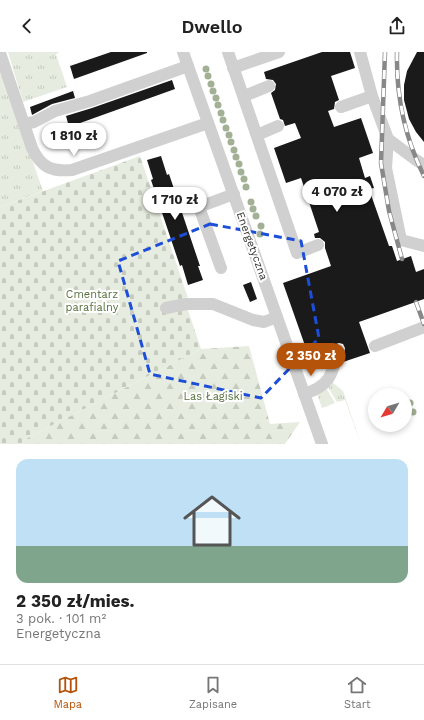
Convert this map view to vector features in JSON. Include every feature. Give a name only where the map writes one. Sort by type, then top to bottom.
[{"type":"street","name":"Energetyczna","points":[[183,52],[322,444]]},
{"type":"street","points":[[228,52],[297,252],[318,245]]},
{"type":"street","points":[[233,68],[279,52]]},
{"type":"street","points":[[360,52],[372,96],[388,139],[386,168],[401,240],[424,246]]},
{"type":"street","points":[[0,53],[36,157],[50,169],[60,171],[72,170],[208,123]]},
{"type":"street","points":[[24,124],[34,122],[55,111],[90,101],[188,66]]},
{"type":"street","points":[[244,96],[268,86]]},
{"type":"street","points":[[341,107],[372,96]]},
{"type":"street","points":[[257,135],[278,126]]},
{"type":"street","points":[[388,139],[424,165]]},
{"type":"street","points":[[221,268],[199,207],[234,194]]},
{"type":"street","points":[[166,308],[186,304],[212,304],[253,320],[264,322],[277,318]]},
{"type":"street","points":[[375,346],[424,327]]},
{"type":"street","points":[[304,394],[312,392],[325,384],[329,379],[334,368],[338,350]]},
{"type":"highlighted area","points":[[210,224],[301,241],[319,338],[261,398],[150,374],[118,261]]},
{"type":"green space","points":[[8,52],[60,52],[56,54],[67,87],[23,102]]},
{"type":"green space","points":[[0,67],[43,191],[0,207]]},
{"type":"green space","name":"Cmentarz parafialny","points":[[140,156],[188,297],[185,298],[186,304],[201,349],[29,437],[20,444],[0,444],[0,207]]},
{"type":"green space","name":"Las Łagiski","points":[[249,346],[270,424],[300,422],[285,444],[20,444],[29,437],[201,349]]},
{"type":"green space","points":[[332,382],[343,391],[361,444],[345,400],[337,402],[328,387]]},
{"type":"green space","points":[[326,388],[335,403],[322,408],[317,394]]},
{"type":"building","points":[[111,52],[147,53],[74,79],[70,66]]},
{"type":"building","points":[[322,52],[350,52],[355,68],[331,76],[339,100],[335,102],[334,109],[328,111],[334,127],[361,118],[373,153],[359,158],[365,178],[370,176],[374,188],[369,189],[389,246],[392,246],[397,261],[411,256],[416,272],[424,269],[424,299],[359,322],[370,353],[343,362],[345,348],[343,344],[339,343],[333,345],[330,350],[309,357],[283,283],[331,266],[325,248],[325,242],[320,238],[315,238],[314,234],[319,232],[301,178],[286,183],[274,148],[301,138],[295,123],[285,126],[283,120],[280,119],[271,93],[275,90],[276,84],[273,80],[266,79],[264,72]]},
{"type":"building","points":[[417,52],[424,52],[424,142],[416,132],[409,119],[404,100],[404,85],[407,71]]},
{"type":"building","points":[[172,80],[175,89],[69,127],[66,116]]},
{"type":"building","points":[[73,91],[75,98],[52,104],[32,115],[30,107]]},
{"type":"building","points":[[161,156],[167,175],[169,174],[200,266],[198,266],[203,280],[188,285],[182,265],[180,266],[151,180],[153,179],[147,160]]},
{"type":"building","points":[[251,282],[257,299],[250,302],[243,285]]},
{"type":"railway","points":[[385,52],[381,163],[389,211],[402,259]]},
{"type":"railway","points":[[397,52],[398,84],[403,116],[417,161],[424,176]]},
{"type":"railway","points":[[416,302],[424,324]]}]
